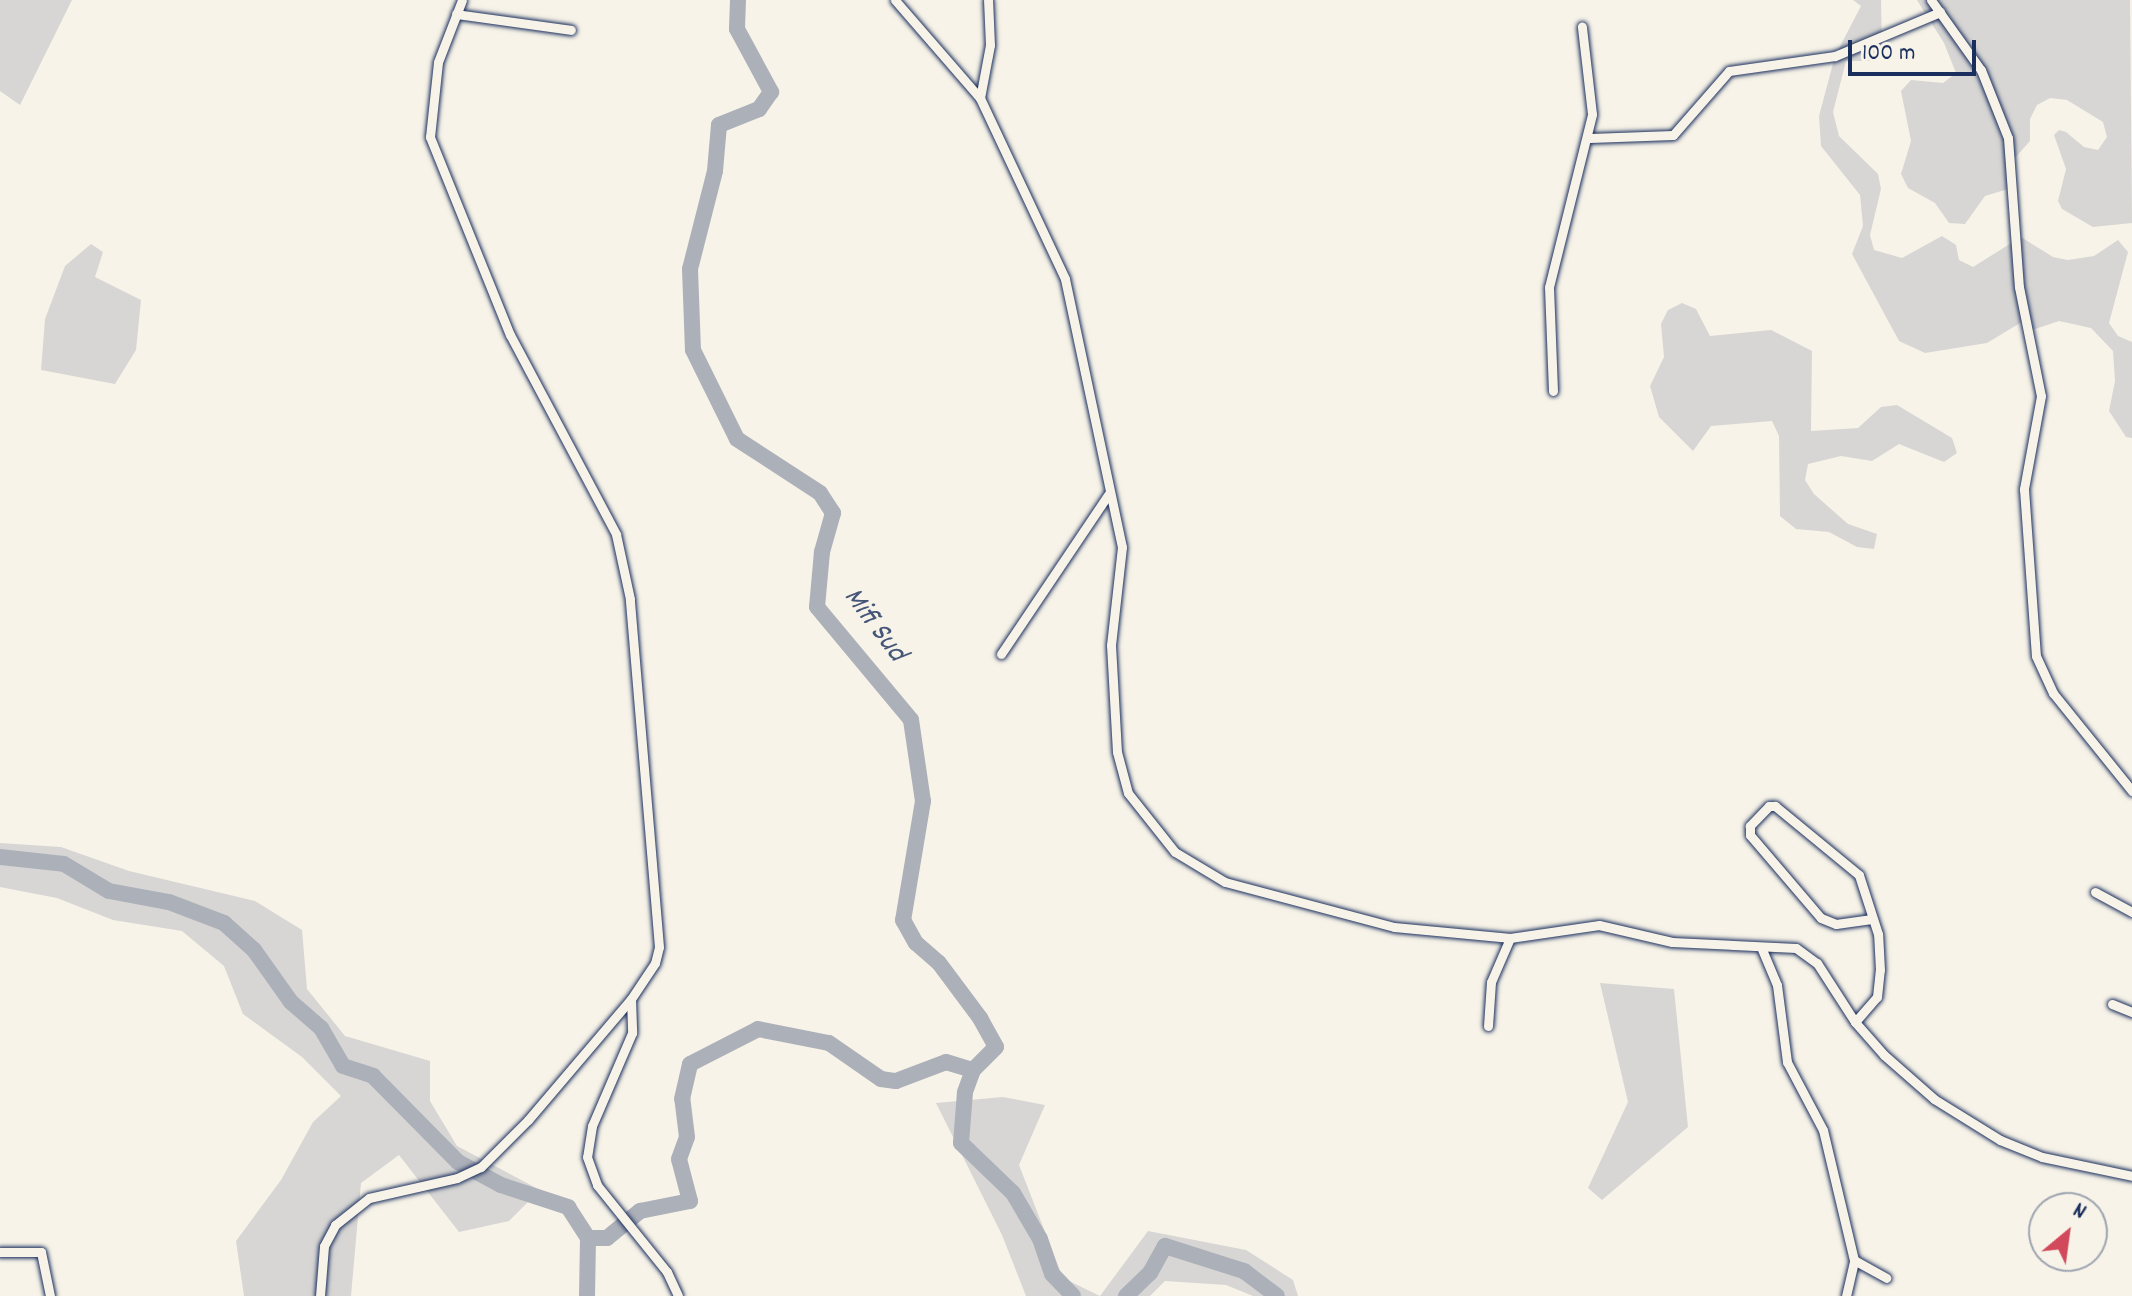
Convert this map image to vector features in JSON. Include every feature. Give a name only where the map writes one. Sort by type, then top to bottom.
[{"type":"street","points":[[320,1296],[324,1246],[335,1225],[355,1206],[382,1193],[461,1175],[481,1167],[528,1120],[631,999],[655,963],[659,947],[630,599],[616,534],[510,335],[430,137],[432,87],[462,0]]},
{"type":"street","points":[[895,0],[980,98],[1065,279],[1108,495],[1122,547],[1111,645],[1117,752],[1128,793],[1152,829],[1196,866],[1266,895],[1394,927],[1510,938],[1599,925],[1672,942],[1761,947],[1788,945],[1812,957],[1855,1022],[1917,1086],[2000,1140],[2076,1168],[2132,1176]]},
{"type":"street","points":[[980,98],[990,45],[988,0]]},
{"type":"street","points":[[1931,0],[1981,70],[2008,138],[2019,287],[2041,396],[2024,489],[2036,656],[2053,693],[2132,791]]},
{"type":"street","points":[[1590,138],[1673,135],[1729,71],[1835,56],[1940,12]]},
{"type":"street","points":[[456,14],[571,30]]},
{"type":"street","points":[[1553,391],[1549,287],[1564,213],[1590,138],[1593,84],[1582,27]]},
{"type":"street","points":[[1001,654],[1108,495]]},
{"type":"street","points":[[1855,1022],[1877,997],[1878,934],[1859,875],[1824,842],[1775,806],[1769,806],[1750,826],[1750,835],[1821,918],[1836,924],[1872,919]]},
{"type":"street","points":[[2095,892],[2132,912]]},
{"type":"street","points":[[1488,1026],[1491,982],[1510,938]]},
{"type":"street","points":[[1761,947],[1777,985],[1787,1062],[1823,1130],[1854,1260],[1846,1296]]},
{"type":"street","points":[[631,999],[632,1033],[587,1146],[597,1185],[667,1272],[678,1296]]},
{"type":"street","points":[[2112,1004],[2132,1012]]},
{"type":"street","points":[[0,1252],[41,1252],[50,1296]]},
{"type":"street","points":[[1854,1260],[1886,1278]]},
{"type":"shaded area","points":[[0,0],[72,0],[20,105],[0,91]]},
{"type":"shaded area","points":[[1853,0],[1881,0],[1882,51],[1871,61],[1846,61],[1833,112],[1839,136],[1878,174],[1881,189],[1870,235],[1874,250],[1902,258],[1942,236],[1956,245],[1959,260],[1973,267],[2021,237],[2053,257],[2068,260],[2094,256],[2118,240],[2128,252],[2109,323],[2118,336],[2132,342],[2132,438],[2126,437],[2109,411],[2115,381],[2113,351],[2091,328],[2059,321],[2029,331],[2025,320],[1987,343],[1925,353],[1899,341],[1852,254],[1863,226],[1860,195],[1821,146],[1819,116],[1835,56],[1861,6]]},
{"type":"shaded area","points":[[1917,0],[2130,0],[2132,223],[2093,227],[2062,209],[2058,201],[2066,169],[2054,135],[2059,130],[2066,132],[2084,147],[2098,150],[2107,137],[2103,122],[2067,100],[2050,98],[2037,105],[2030,119],[2030,141],[2014,159],[2008,189],[1985,196],[1965,224],[1949,223],[1935,203],[1908,188],[1901,174],[1911,141],[1901,91],[1911,80],[1943,83],[1956,73],[1944,43]]},
{"type":"shaded area","points":[[91,244],[103,252],[95,277],[141,300],[136,350],[115,384],[41,370],[45,319],[65,266]]},
{"type":"shaded area","points":[[1682,303],[1696,309],[1710,336],[1771,330],[1812,351],[1811,431],[1858,428],[1881,407],[1897,405],[1952,438],[1957,453],[1944,462],[1899,444],[1872,461],[1841,456],[1808,464],[1805,480],[1814,494],[1848,524],[1877,534],[1874,549],[1857,547],[1829,532],[1796,529],[1780,516],[1779,436],[1772,421],[1711,426],[1693,451],[1659,417],[1650,386],[1664,357],[1661,324],[1668,310]]},
{"type":"shaded area","points":[[0,843],[61,847],[129,871],[255,901],[302,930],[307,989],[345,1036],[430,1061],[430,1101],[457,1146],[540,1190],[509,1221],[459,1232],[399,1155],[361,1183],[351,1296],[244,1296],[236,1241],[281,1180],[313,1122],[341,1096],[302,1057],[243,1014],[224,966],[182,931],[113,920],[57,898],[0,887]]},
{"type":"shaded area","points":[[1600,983],[1674,989],[1688,1127],[1602,1200],[1588,1188],[1628,1102]]},
{"type":"shaded area","points":[[1003,1097],[1045,1105],[1019,1165],[1063,1278],[1100,1296],[1026,1296],[1002,1235],[936,1103]]},
{"type":"shaded area","points":[[1148,1231],[1246,1250],[1293,1280],[1298,1296],[1253,1296],[1226,1285],[1165,1281],[1150,1296],[1100,1296]]},
{"type":"waterway","name":"Mifi Sud","points":[[738,0],[737,29],[771,92],[759,109],[719,125],[715,171],[690,269],[693,350],[737,439],[820,493],[833,513],[822,552],[817,607],[911,720],[923,801],[903,920],[916,943],[939,963],[980,1018],[996,1047],[973,1070],[965,1092],[961,1143],[1013,1193],[1040,1239],[1052,1274],[1073,1296]]},
{"type":"waterway","points":[[0,857],[64,864],[109,891],[169,902],[224,923],[254,950],[291,1002],[321,1028],[343,1066],[373,1076],[458,1162],[501,1185],[568,1207],[588,1238],[607,1238],[640,1211],[690,1201],[679,1159],[687,1137],[682,1099],[690,1064],[758,1029],[829,1043],[881,1079],[896,1081],[946,1062],[973,1070]]},
{"type":"waterway","points":[[587,1296],[588,1238]]},
{"type":"waterway","name":"Mifi Sud","points":[[1126,1296],[1150,1273],[1165,1246],[1244,1271],[1277,1296]]}]
